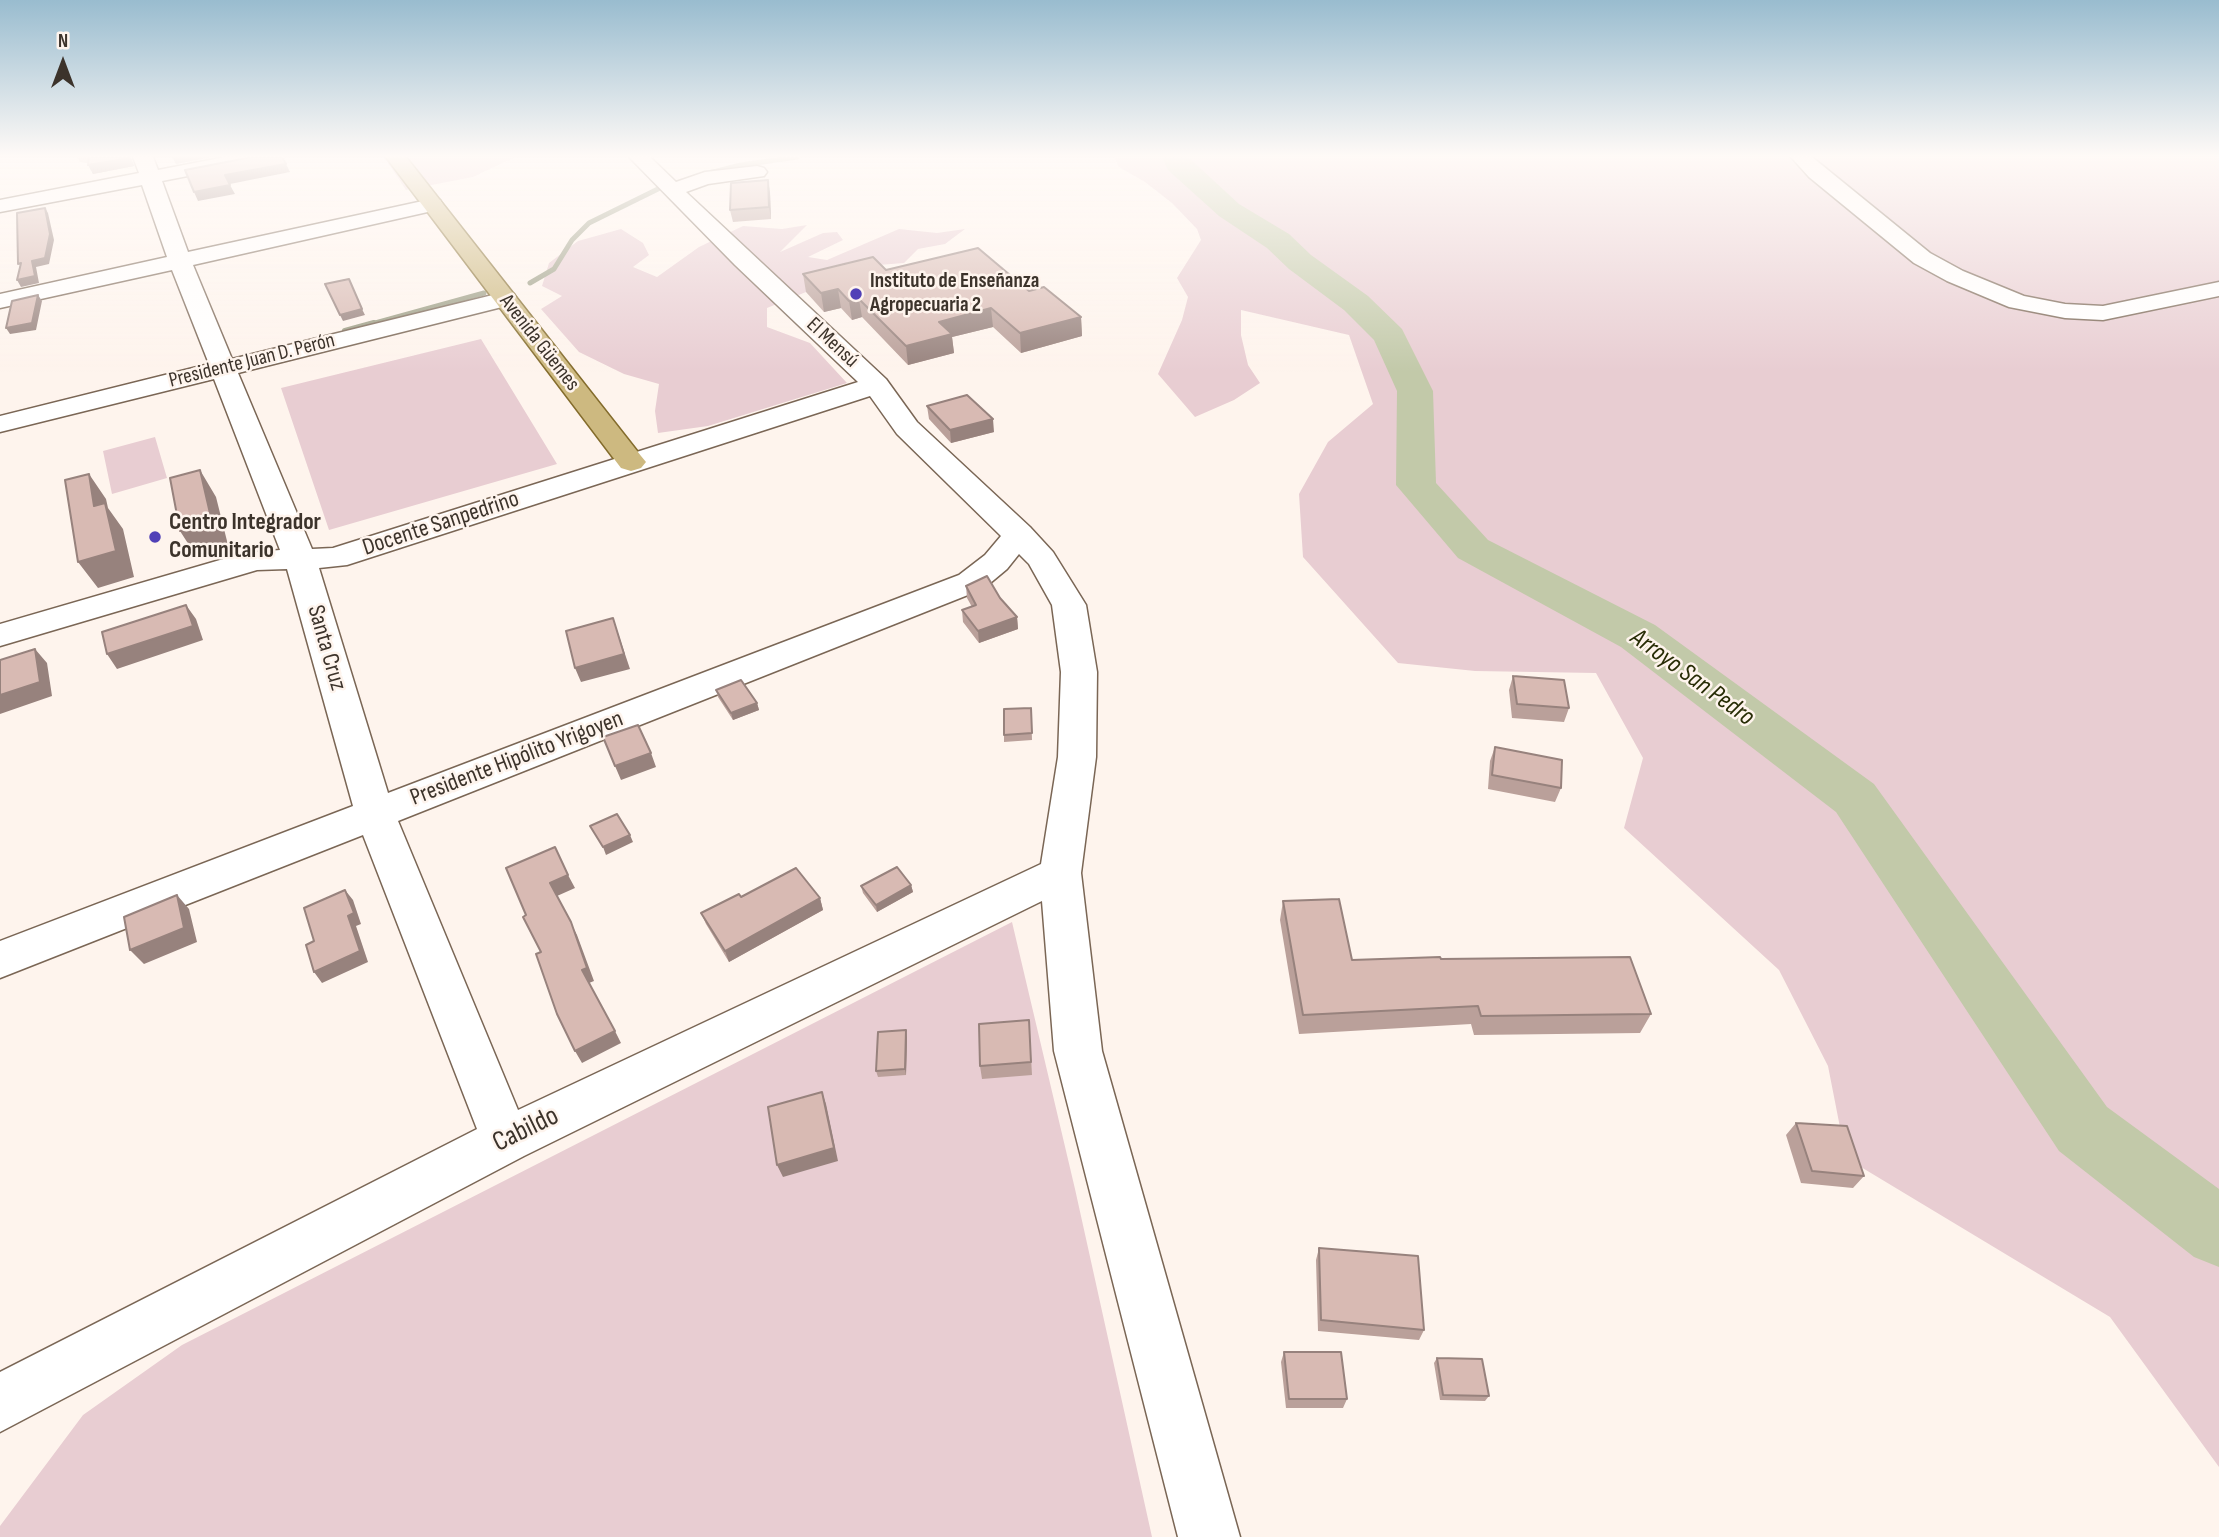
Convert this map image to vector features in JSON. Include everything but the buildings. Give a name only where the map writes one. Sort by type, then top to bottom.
[{"type":"main road","name":"Avenida Güemes","points":[[450,229],[631,462]]},
{"type":"street","name":"Santa Cruz","points":[[169,229],[300,559],[375,815],[506,1140]]},
{"type":"street","points":[[0,301],[325,229]]},
{"type":"street","name":"El Mensú","points":[[713,229],[876,385],[907,428],[1020,534],[1042,559],[1069,604],[1079,671],[1077,757],[1060,873],[1078,1051],[1209,1537]]},
{"type":"street","points":[[1885,229],[1922,258],[1955,276],[2018,302],[2065,311],[2103,313],[2219,289]]},
{"type":"street","name":"Presidente Juan D. Perón","points":[[0,424],[505,299]]},
{"type":"street","name":"Docente Sanpedrino","points":[[0,635],[255,560],[336,558],[876,385]]},
{"type":"street","name":"Presidente Hipólito Yrigoyen","points":[[0,960],[971,582],[996,562],[1020,534]]},
{"type":"street","name":"Cabildo","points":[[0,1403],[506,1140],[1060,873]]},
{"type":"shaded area","points":[[621,229],[643,243],[649,255],[633,267],[657,277],[699,247],[737,229],[803,229],[780,252],[823,233],[837,232],[843,240],[808,257],[827,260],[899,229],[937,233],[965,229],[945,244],[918,249],[904,263],[866,266],[851,281],[806,292],[767,308],[767,327],[810,343],[847,383],[708,426],[658,433],[655,411],[659,384],[624,374],[579,352],[541,309],[562,296],[542,286],[549,263],[578,241]]},
{"type":"shaded area","points":[[1197,229],[2219,229],[2219,1467],[2110,1317],[1846,1158],[1828,1066],[1779,970],[1624,828],[1643,758],[1596,673],[1475,671],[1398,663],[1303,557],[1299,494],[1328,442],[1373,404],[1349,335],[1241,310],[1241,335],[1248,365],[1260,383],[1234,400],[1195,417],[1158,374],[1182,320],[1188,297],[1177,278],[1201,240]]},
{"type":"shaded area","points":[[481,339],[557,464],[329,530],[281,388]]},
{"type":"shaded area","points":[[155,437],[167,478],[112,494],[103,451]]},
{"type":"shaded area","points":[[1012,922],[1075,1189],[1152,1537],[0,1537],[0,1526],[83,1415],[182,1345]]},
{"type":"waterway","points":[[530,283],[554,269],[572,240],[583,229]]},
{"type":"waterway","name":"Arroyo San Pedro","points":[[1259,229],[1356,303],[1390,336],[1415,391],[1416,485],[1473,549],[1638,636],[1855,798],[2083,1129],[2219,1232]]},
{"type":"waterway","points":[[368,325],[484,293]]},
{"type":"waterway","points":[[345,331],[374,323]]},
{"type":"place","name":"Instituto de Enseñanza Agropecuaria 2","points":[[856,294]]},
{"type":"place","name":"Centro Integrador Comunitario","points":[[155,537]]}]
